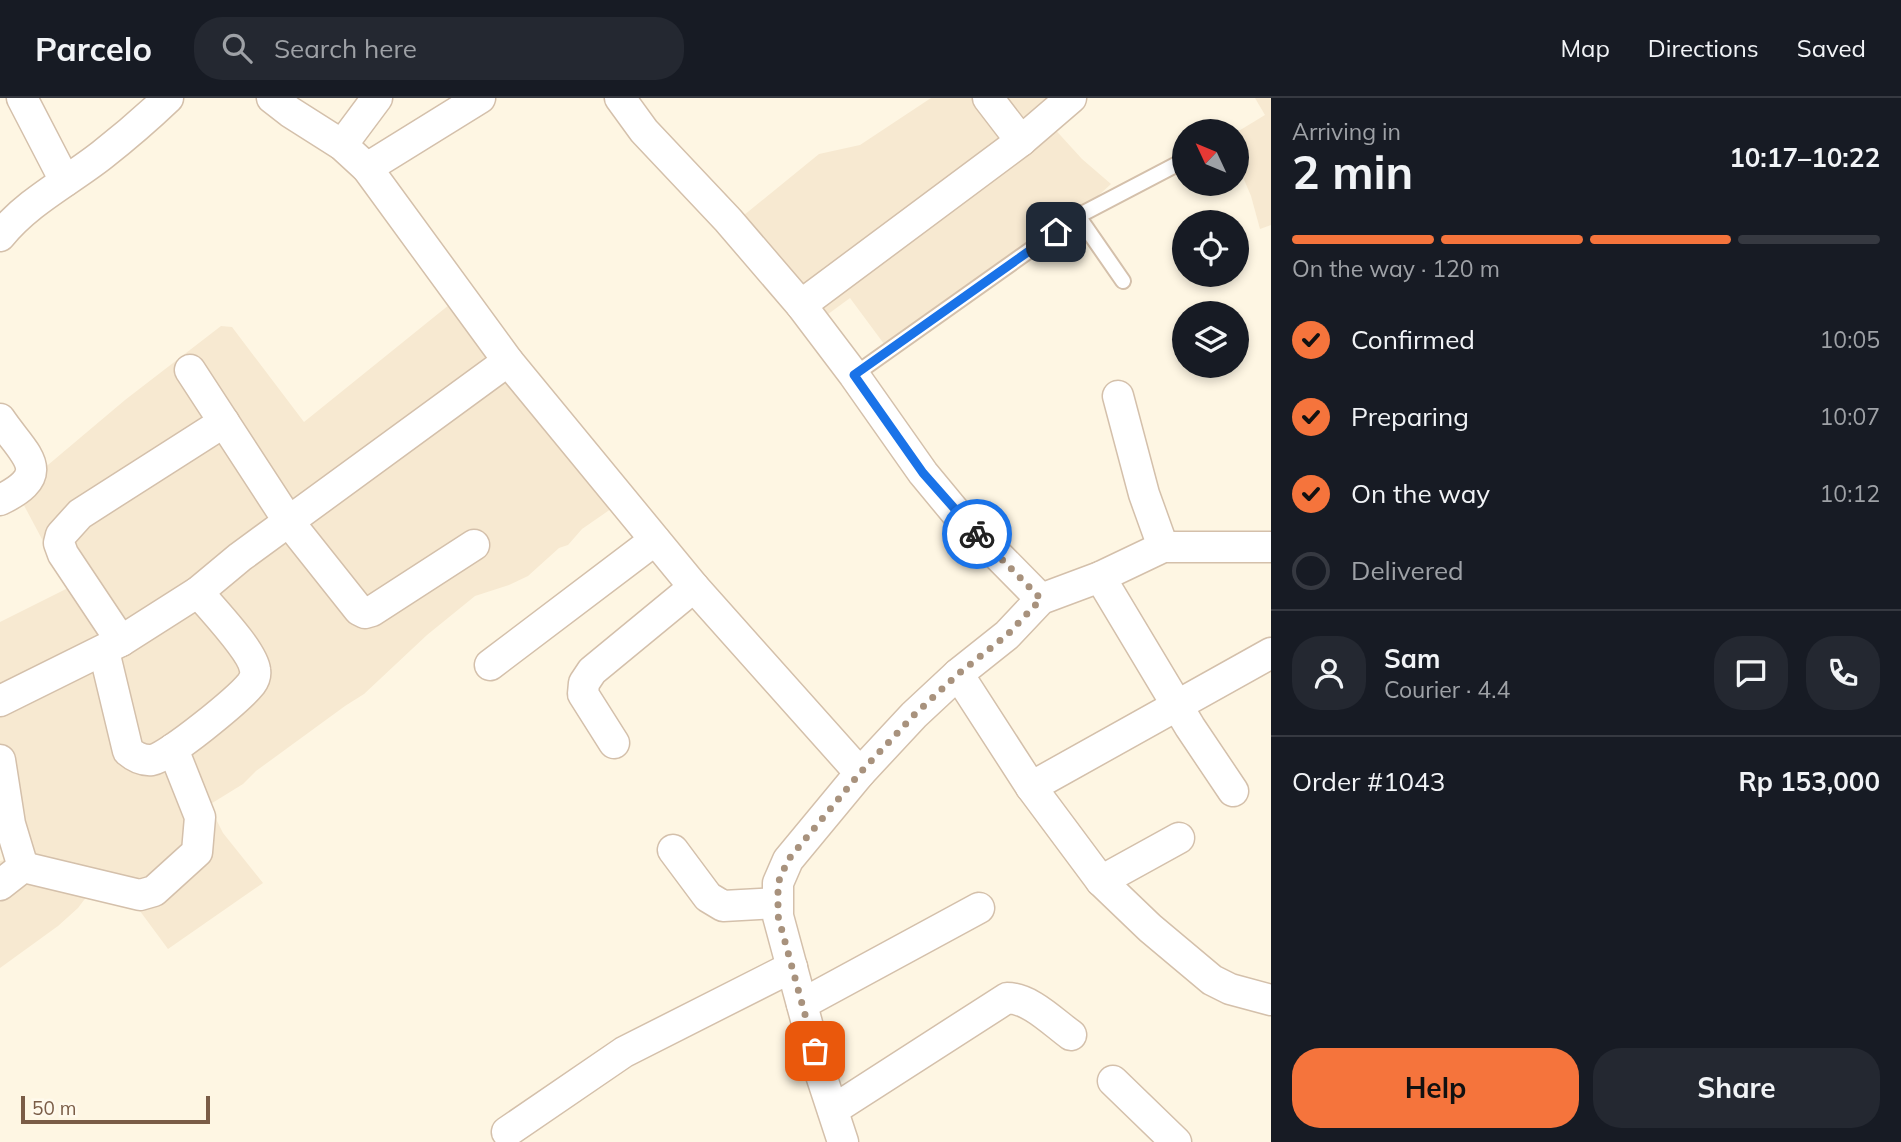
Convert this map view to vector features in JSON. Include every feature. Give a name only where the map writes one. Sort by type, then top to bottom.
[{"type":"street","points":[[22,98],[65,181]]},
{"type":"street","points":[[0,236],[65,181],[102,156],[168,98]]},
{"type":"street","points":[[272,98],[290,113],[342,145],[367,168],[503,365],[565,463]]},
{"type":"street","points":[[342,145],[377,98]]},
{"type":"street","points":[[367,168],[480,98]]},
{"type":"street","points":[[620,98],[644,131],[728,220],[801,305],[931,484],[1041,599]]},
{"type":"street","points":[[988,98],[1021,141]]},
{"type":"street","points":[[801,305],[1021,141],[1071,98]]},
{"type":"street","points":[[0,701],[113,646],[198,592],[503,365]]},
{"type":"street","points":[[503,365],[694,587],[860,773]]},
{"type":"street","points":[[190,370],[289,522],[352,603],[365,613],[474,545]]},
{"type":"street","points":[[1118,396],[1144,494],[1163,547]]},
{"type":"street","points":[[0,419],[28,456],[32,470],[28,481],[16,492],[0,500]]},
{"type":"street","points":[[198,592],[253,661],[256,672],[253,682],[173,749],[155,760],[143,760],[128,751],[113,646],[63,554],[61,536],[80,514],[224,422]]},
{"type":"street","points":[[490,664],[655,540]]},
{"type":"street","points":[[843,1142],[781,931],[776,903],[778,883],[788,860],[860,773],[914,715],[958,674],[1007,635],[1041,599],[1100,577],[1163,547],[1271,547]]},
{"type":"street","points":[[1100,577],[1177,704],[1234,791]]},
{"type":"street","points":[[614,743],[583,694],[584,683],[592,671],[694,587]]},
{"type":"street","points":[[1031,787],[1271,653]]},
{"type":"street","points":[[958,674],[1031,787],[1101,881],[1150,928],[1212,980],[1230,989],[1271,1000]]},
{"type":"street","points":[[0,760],[10,824],[11,876],[140,895],[154,891],[197,852],[200,817],[173,749]]},
{"type":"street","points":[[1101,881],[1179,838]]},
{"type":"street","points":[[673,850],[708,897],[723,906],[776,903]]},
{"type":"street","points":[[802,1004],[979,908]]},
{"type":"street","points":[[507,1132],[624,1052],[792,967]]},
{"type":"street","points":[[833,1111],[1007,998],[1027,1003],[1071,1035]]},
{"type":"street","points":[[1113,1081],[1176,1142]]},
{"type":"lane","points":[[854,375],[1078,216],[1172,167]]},
{"type":"lane","points":[[1078,216],[1123,281]]},
{"type":"shaded area","points":[[931,98],[1085,98],[1051,125],[1082,159],[1111,184],[1041,248],[887,348],[850,298],[820,320],[738,220],[819,154],[860,145]]},
{"type":"shaded area","points":[[1255,98],[1271,98],[1271,225],[1260,229],[1250,194],[1250,124],[1265,115]]},
{"type":"shaded area","points":[[470,288],[621,502],[582,529],[568,545],[559,548],[528,576],[475,596],[427,635],[364,694],[256,771],[243,784],[209,805],[223,833],[263,883],[168,949],[134,903],[93,888],[78,908],[58,926],[0,968],[0,861],[4,860],[0,841],[0,622],[68,588],[19,496],[46,479],[42,470],[125,400],[221,326],[232,327],[304,422]]},
{"type":"way so far","points":[[815,1051],[781,931],[776,903],[778,883],[788,860],[860,773],[914,715],[958,674],[1007,635],[1041,599],[977,534]]},
{"type":"route","points":[[977,534],[923,473],[854,375],[1056,232]]}]
